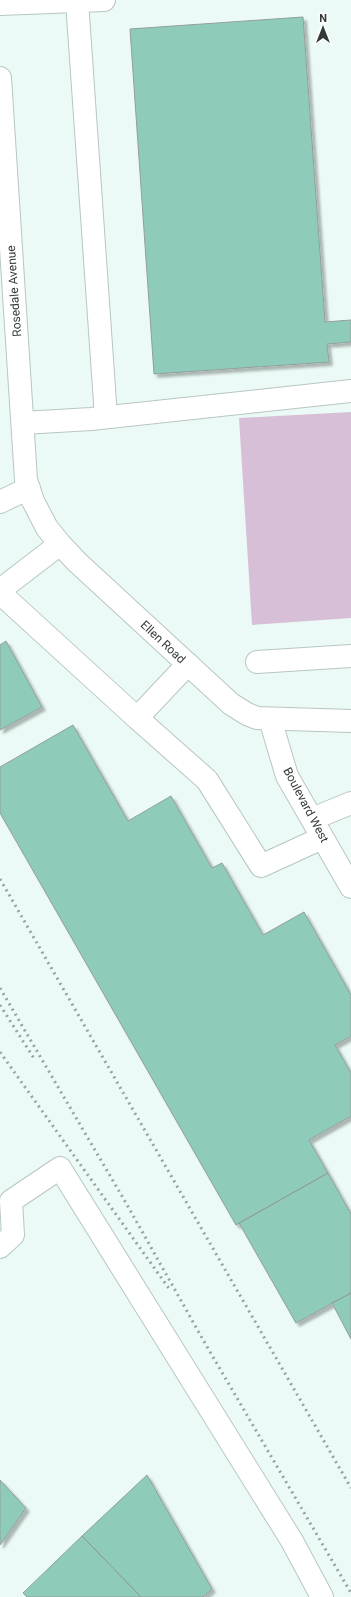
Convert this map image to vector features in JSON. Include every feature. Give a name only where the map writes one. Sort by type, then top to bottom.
[{"type":"street","points":[[0,4],[104,0]]},
{"type":"street","points":[[77,1],[106,417]]},
{"type":"street","name":"Rosedale Avenue","points":[[0,78],[28,484]]},
{"type":"street","points":[[23,422],[106,417],[351,391]]},
{"type":"street","points":[[0,502],[28,484]]},
{"type":"street","name":"Ellen Road","points":[[28,484],[33,501],[47,528],[60,544],[77,562],[231,704],[246,714],[270,719],[351,721]]},
{"type":"street","points":[[0,590],[60,544]]},
{"type":"street","points":[[0,593],[207,780],[261,866],[351,803]]},
{"type":"street","points":[[257,662],[351,662]]},
{"type":"street","points":[[137,718],[188,664]]},
{"type":"street","name":"Boulevard West","points":[[270,719],[287,776],[351,887]]},
{"type":"street","points":[[6,1241],[11,1201],[60,1168],[292,1541],[322,1597]]},
{"type":"shaded area","points":[[351,412],[351,618],[252,625],[239,418]]},
{"type":"building","points":[[303,17],[325,322],[351,320],[351,342],[327,344],[329,362],[154,374],[130,29]]},
{"type":"building","points":[[6,641],[42,707],[0,730],[0,645]]},
{"type":"building","points":[[73,725],[128,821],[171,796],[212,868],[222,863],[263,935],[304,912],[351,995],[351,1036],[335,1045],[351,1073],[351,1116],[309,1140],[328,1173],[236,1225],[0,813],[0,767]]},
{"type":"building","points":[[328,1173],[351,1214],[351,1293],[296,1323],[239,1223]]},
{"type":"building","points":[[351,1293],[351,1339],[332,1303]]},
{"type":"building","points":[[147,1475],[212,1589],[203,1597],[141,1597],[82,1536]]},
{"type":"building","points":[[0,1480],[26,1508],[0,1545]]},
{"type":"building","points":[[82,1536],[141,1597],[27,1597],[23,1593]]},
{"type":"railway","points":[[0,879],[351,1488]]},
{"type":"railway","points":[[0,988],[351,1593]]},
{"type":"railway","points":[[0,1005],[35,1060]]},
{"type":"railway","points":[[0,1052],[170,1290]]}]
